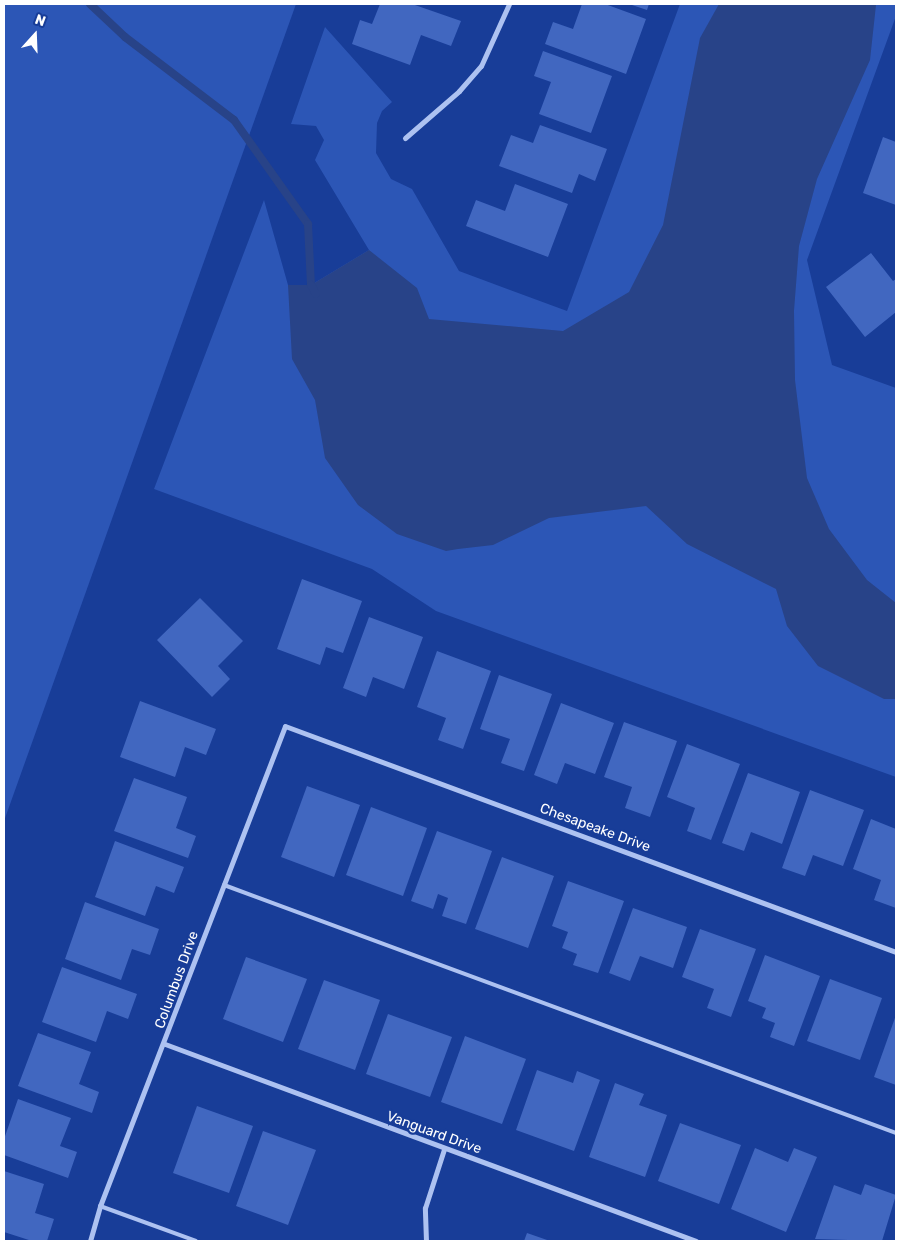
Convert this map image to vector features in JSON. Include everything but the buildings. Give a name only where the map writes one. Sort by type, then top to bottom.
[{"type":"street","points":[[405,138],[459,91],[481,66],[509,4]]},
{"type":"street","name":"Columbus Drive","points":[[90,1241],[100,1206],[165,1044],[285,726]]},
{"type":"street","name":"Chesapeake Drive","points":[[285,726],[896,952]]},
{"type":"street","name":"Vanguard Drive","points":[[165,1044],[696,1241]]},
{"type":"street","points":[[426,1241],[426,1208],[444,1149]]},
{"type":"lane","points":[[224,885],[896,1132]]},
{"type":"lane","points":[[100,1206],[196,1241]]},
{"type":"shaded area","points":[[4,4],[296,4],[4,821]]},
{"type":"shaded area","points":[[680,4],[896,4],[896,16],[807,260],[832,365],[896,388],[896,777],[436,611],[372,569],[154,489],[264,200],[288,285],[311,285],[369,250],[315,160],[324,140],[316,126],[291,124],[325,27],[392,102],[382,111],[377,123],[376,153],[391,179],[412,189],[459,271],[567,311]]},
{"type":"shaded area","points":[[719,4],[876,5],[870,60],[817,179],[799,246],[794,311],[795,380],[807,478],[829,529],[867,580],[896,603],[896,699],[884,699],[818,666],[787,626],[776,589],[687,544],[646,506],[549,518],[493,545],[446,551],[397,534],[358,505],[325,458],[315,400],[292,359],[288,285],[311,285],[369,250],[417,288],[429,319],[563,331],[629,292],[663,225],[700,38]]},
{"type":"waterway","points":[[90,4],[125,37],[234,120],[308,224],[311,285],[316,294]]}]
